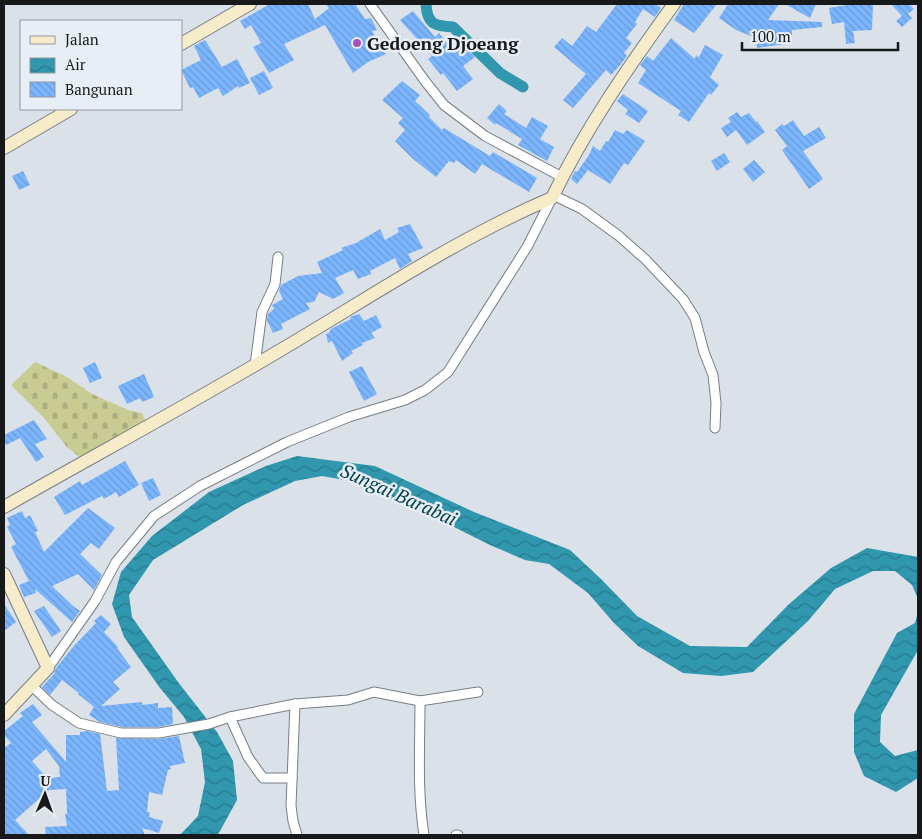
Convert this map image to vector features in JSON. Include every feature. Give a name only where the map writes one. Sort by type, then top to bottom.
[{"type":"main road","points":[[182,43],[250,4]]},
{"type":"main road","points":[[4,507],[255,365],[474,234],[553,197],[578,147],[644,45],[674,4]]},
{"type":"main road","points":[[4,148],[69,110]]},
{"type":"main road","points":[[4,574],[48,668],[4,715]]},
{"type":"street","points":[[370,4],[444,105],[485,136],[562,177]]},
{"type":"street","points":[[48,668],[96,601],[116,562],[154,516],[200,486],[287,442],[349,417],[405,400],[425,390],[448,372],[527,247],[553,197],[582,209],[619,236],[645,259],[683,299],[695,318],[704,352],[713,375],[716,403],[714,428]]},
{"type":"street","points":[[255,365],[262,312],[274,284],[278,257]]},
{"type":"street","points":[[32,686],[52,705],[79,723],[121,733],[159,733],[209,724],[230,717],[295,704],[348,700],[374,692],[420,701],[478,692]]},
{"type":"street","points":[[420,701],[421,818],[424,835]]},
{"type":"street","points":[[295,704],[290,806],[297,835]]},
{"type":"street","points":[[230,717],[248,757],[263,778],[292,778]]},
{"type":"green space","points":[[35,362],[67,377],[92,394],[128,410],[142,413],[147,424],[83,460],[67,447],[43,417],[11,385]]},
{"type":"water","name":"Sungai Barabai","points":[[297,456],[375,466],[474,512],[570,550],[637,616],[690,646],[747,647],[788,605],[831,568],[867,548],[918,557],[918,599],[912,585],[895,571],[873,571],[835,589],[808,621],[753,672],[721,676],[683,673],[638,646],[614,623],[588,593],[549,564],[525,560],[490,545],[418,509],[367,491],[350,481],[322,476],[295,481],[243,505],[153,560],[129,595],[132,617],[178,682],[217,732],[233,761],[237,800],[220,831],[217,835],[180,835],[198,816],[205,782],[201,749],[184,717],[160,688],[124,637],[112,604],[121,572],[152,536],[209,492],[266,466]]},
{"type":"water","points":[[918,612],[918,650],[881,715],[880,742],[895,756],[918,750],[918,778],[896,792],[864,776],[854,752],[854,714],[897,633],[915,623]]},
{"type":"building","points":[[270,4],[308,4],[315,19],[329,8],[326,4],[355,4],[365,19],[371,18],[377,30],[372,31],[386,54],[368,62],[353,73],[325,25],[284,44],[294,60],[269,73],[253,47],[261,43],[251,25],[245,29],[240,21]]},
{"type":"building","points":[[617,4],[655,4],[661,8],[655,17],[643,9],[635,22],[637,24],[626,38],[632,43],[624,53],[627,56],[611,75],[606,70],[573,108],[563,100],[586,74],[554,47],[562,38],[572,46],[587,26],[596,32]]},
{"type":"building","points":[[684,4],[717,4],[694,33],[674,20]]},
{"type":"building","points":[[728,4],[779,4],[768,20],[822,22],[822,27],[792,30],[792,35],[782,35],[784,44],[757,48],[756,38],[736,30],[719,18]]},
{"type":"building","points":[[785,4],[816,4],[810,18]]},
{"type":"building","points":[[853,4],[873,4],[872,30],[853,31],[855,43],[846,44],[844,22],[832,24],[829,8]]},
{"type":"building","points":[[891,4],[909,4],[914,9],[908,14],[912,18],[902,27],[896,21],[902,16]]},
{"type":"building","points":[[413,11],[435,37],[439,33],[447,43],[453,37],[463,50],[466,47],[475,57],[463,66],[473,79],[457,91],[443,73],[441,75],[428,59],[432,56],[400,20]]},
{"type":"building","points":[[671,38],[695,59],[696,55],[699,57],[705,45],[723,55],[710,77],[719,85],[711,95],[709,93],[689,122],[678,115],[681,111],[638,83],[646,70],[640,65],[647,56],[653,61]]},
{"type":"building","points":[[205,40],[222,67],[237,59],[250,83],[239,88],[238,86],[223,96],[218,88],[199,98],[193,87],[190,88],[182,72],[182,70],[201,60],[194,46]]},
{"type":"building","points":[[264,71],[273,88],[259,95],[250,78]]},
{"type":"building","points":[[402,81],[420,95],[415,101],[442,130],[444,128],[490,156],[493,152],[537,178],[529,192],[482,164],[475,174],[456,160],[454,163],[449,161],[436,177],[413,159],[395,141],[405,130],[398,123],[403,118],[382,100]]},
{"type":"building","points":[[623,94],[648,111],[639,123],[625,114],[628,110],[617,101]]},
{"type":"building","points":[[499,104],[507,111],[504,114],[526,128],[532,117],[548,126],[540,139],[554,147],[547,161],[518,145],[522,139],[496,123],[495,125],[487,118]]},
{"type":"building","points":[[737,112],[741,117],[749,113],[765,132],[747,145],[736,130],[727,137],[721,128],[731,122],[728,118]]},
{"type":"building","points":[[793,120],[804,136],[819,127],[826,138],[803,151],[823,179],[809,189],[782,150],[787,146],[775,130],[782,124],[784,126]]},
{"type":"building","points":[[615,130],[623,134],[627,130],[645,141],[628,165],[624,163],[610,184],[588,170],[577,184],[571,179],[575,171],[577,172],[593,146],[600,151]]},
{"type":"building","points":[[724,153],[730,162],[717,171],[711,161]]},
{"type":"building","points":[[754,160],[765,172],[753,182],[743,169]]},
{"type":"building","points":[[23,171],[30,185],[19,190],[12,176]]},
{"type":"building","points":[[410,224],[423,248],[408,254],[412,261],[400,269],[395,258],[370,271],[371,274],[358,279],[353,270],[335,278],[344,293],[333,299],[319,292],[314,302],[306,303],[310,309],[281,324],[283,329],[273,333],[267,320],[268,314],[274,309],[272,305],[283,299],[279,291],[281,285],[298,276],[322,273],[317,262],[380,229],[385,240],[399,232],[397,228]]},
{"type":"building","points":[[359,314],[364,321],[376,315],[382,327],[371,333],[375,338],[362,343],[363,345],[351,351],[353,353],[342,361],[332,341],[328,343],[326,334],[331,329],[351,319],[350,317]]},
{"type":"building","points":[[95,362],[102,378],[90,383],[83,368]]},
{"type":"building","points":[[362,366],[377,394],[364,401],[349,372]]},
{"type":"building","points":[[144,374],[154,397],[142,402],[140,398],[127,404],[118,386]]},
{"type":"building","points":[[34,420],[47,439],[35,444],[44,457],[36,462],[20,438],[6,445],[4,441],[4,435]]},
{"type":"building","points":[[125,461],[139,485],[119,497],[116,492],[104,499],[102,496],[65,515],[54,497],[80,481],[82,485]]},
{"type":"building","points":[[153,478],[161,495],[149,501],[141,483]]},
{"type":"building","points":[[88,508],[115,528],[99,549],[91,543],[80,554],[102,575],[94,590],[78,574],[52,586],[80,611],[72,622],[35,589],[36,593],[24,597],[19,585],[29,581],[11,547],[16,544],[7,527],[10,525],[7,518],[22,511],[25,518],[30,515],[38,531],[35,532],[44,552]]},
{"type":"building","points":[[4,604],[16,622],[4,631]]},
{"type":"building","points":[[44,606],[61,631],[52,637],[34,611]]},
{"type":"building","points":[[101,615],[111,624],[104,632],[118,647],[131,667],[113,682],[120,689],[101,706],[142,702],[142,705],[158,703],[158,708],[172,707],[173,724],[158,727],[122,727],[100,722],[89,715],[94,707],[62,680],[50,695],[42,687],[54,674],[56,668],[73,647],[96,623],[94,621]]},
{"type":"building","points":[[33,704],[42,715],[32,722],[66,762],[66,735],[80,735],[80,732],[87,731],[100,734],[107,791],[119,790],[116,738],[159,739],[179,736],[185,763],[170,766],[171,769],[168,770],[162,795],[149,792],[147,812],[150,812],[149,817],[163,821],[159,833],[142,828],[145,835],[46,835],[45,827],[67,826],[65,814],[67,814],[66,789],[49,790],[15,820],[29,835],[4,835],[4,748],[11,743],[4,735],[4,731],[23,716],[20,713]],"holes":[[[46,749],[59,766],[60,777],[47,778],[32,761]]]},
{"type":"waterway","points":[[426,4],[428,16],[433,23],[453,27],[500,73],[523,87]]},
{"type":"place","name":"Gedoeng Djoeang","points":[[357,43]]}]
